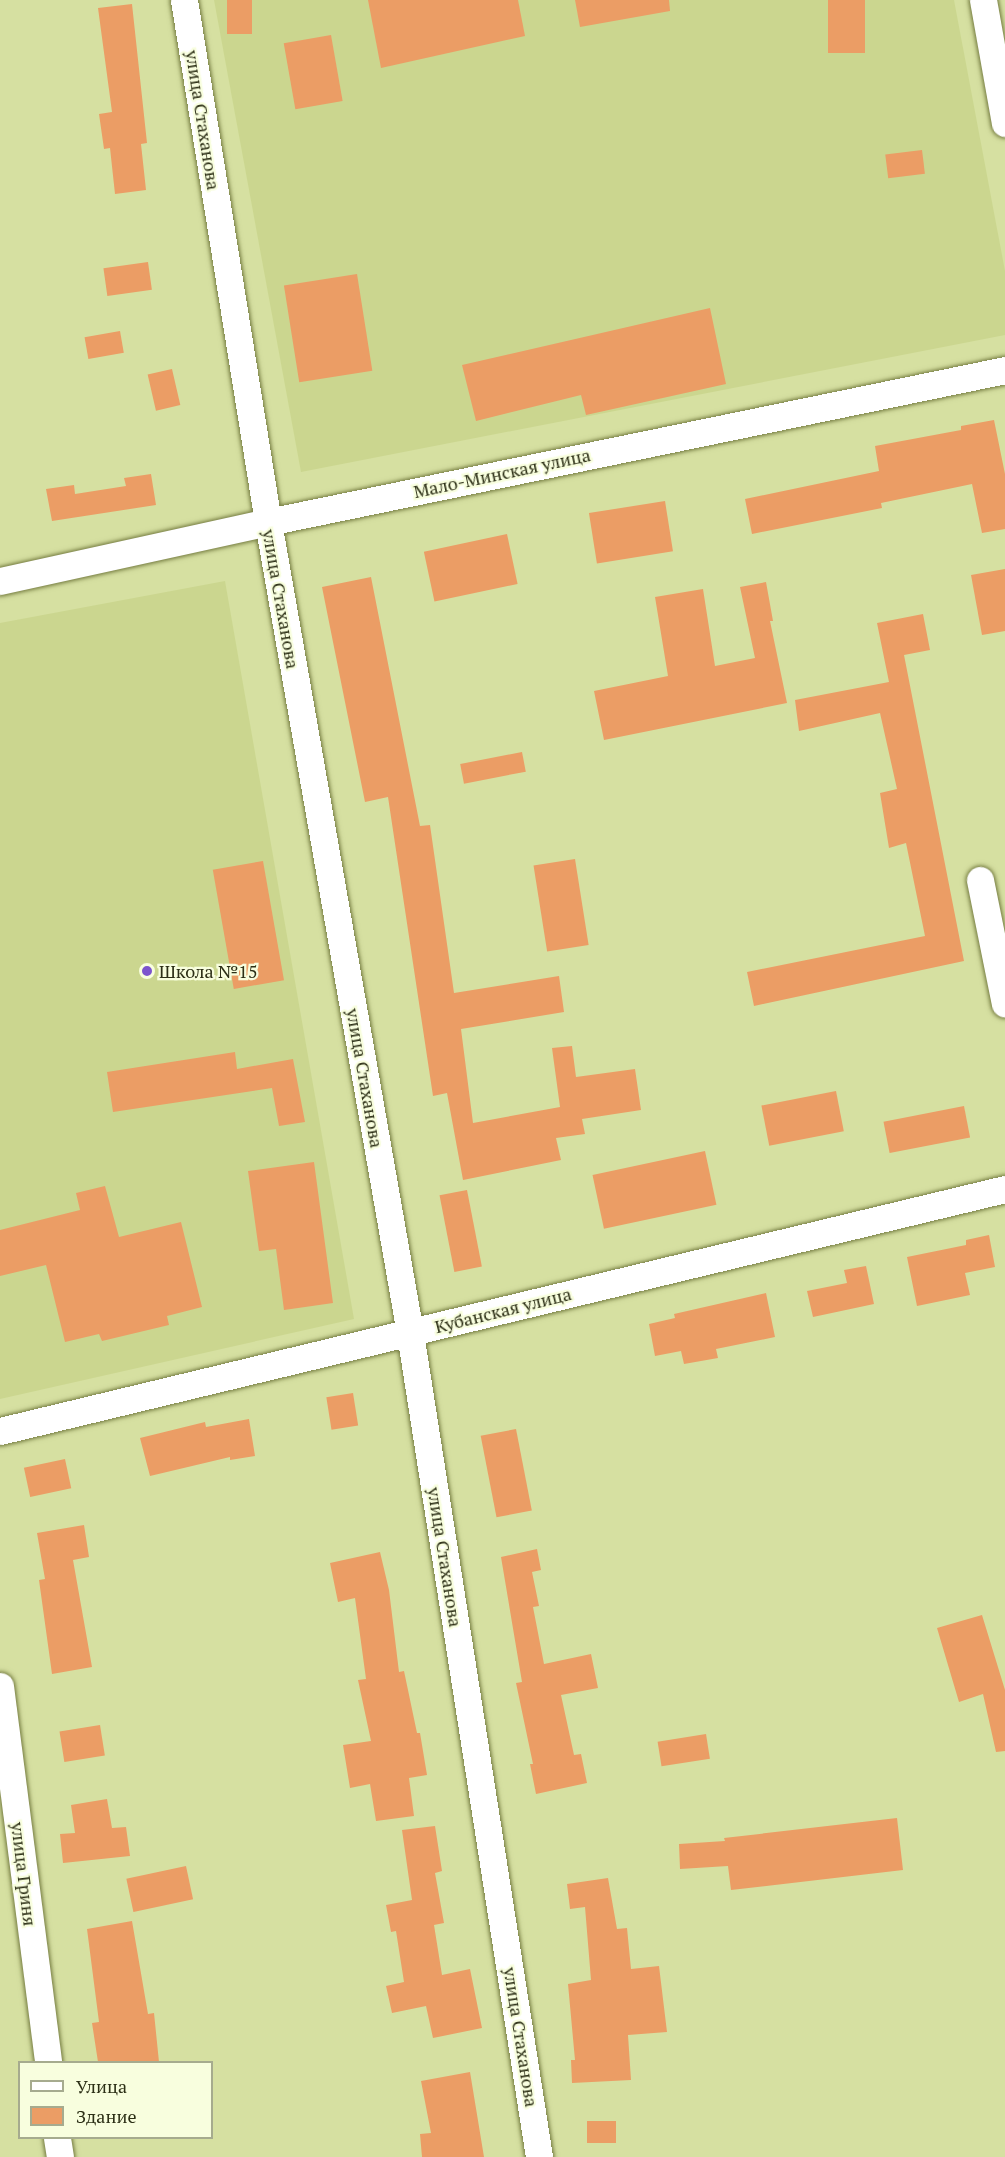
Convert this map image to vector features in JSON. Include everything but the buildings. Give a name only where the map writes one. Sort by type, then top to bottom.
[{"type":"street","name":"улица Стаханова","points":[[184,0],[268,522],[410,1333],[540,2157]]},
{"type":"street","points":[[983,0],[1005,123]]},
{"type":"street","name":"Мало-Минская улица","points":[[0,581],[268,522],[1005,370]]},
{"type":"street","points":[[980,880],[1005,1004]]},
{"type":"street","name":"Кубанская улица","points":[[0,1431],[1005,1189]]},
{"type":"street","name":"улица Гриня","points":[[0,1686],[48,2061]]},
{"type":"street","points":[[57,2139],[60,2157]]},
{"type":"shaded area","points":[[214,0],[954,0],[1005,271],[1005,335],[301,472]]},
{"type":"shaded area","name":"Школа №15","points":[[225,581],[354,1319],[0,1399],[0,623]]},
{"type":"place","name":"Школа №15","points":[[147,971]]}]
